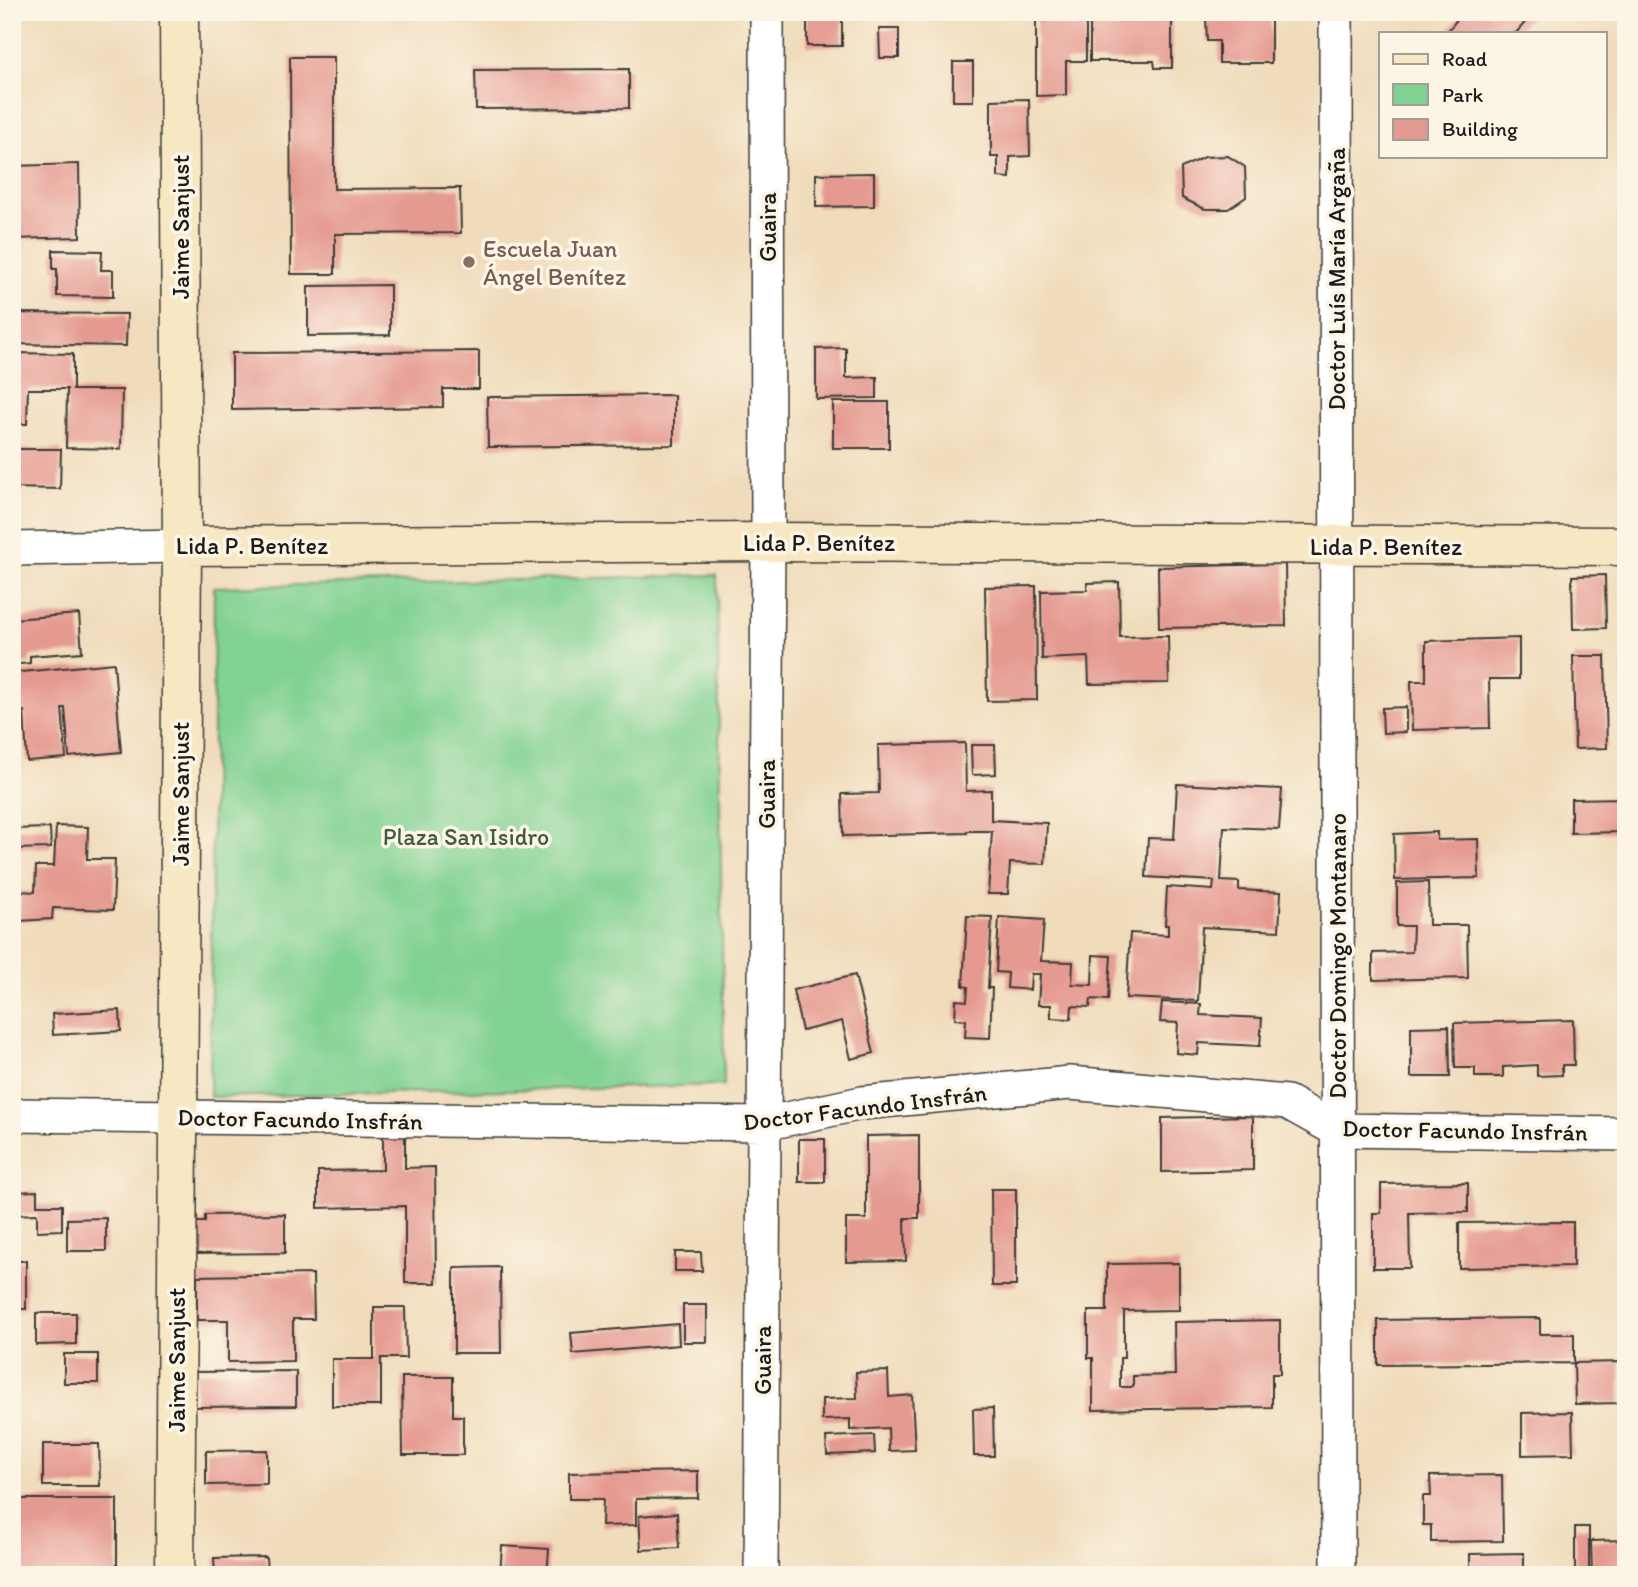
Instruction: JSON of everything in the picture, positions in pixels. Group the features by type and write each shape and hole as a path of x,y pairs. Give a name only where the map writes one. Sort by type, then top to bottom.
{"main road":[{"name":"Jaime Sanjust","path":"175,1575 182,546 179,12"},
{"name":"Lida P. Benítez","path":"182,546 768,542 1626,546"}],"street":[{"name":"Guaira","path":"761,1575 768,542 767,12"},
{"name":"Doctor Luís María Argaña","path":"1336,12 1336,546"},
{"name":"Lida P. Benítez","path":"12,548 182,546"},
{"name":"Doctor Domingo Montanaro","path":"1336,546 1338,1575"},
{"name":"Doctor Facundo Insfrán","path":"12,1115 764,1124 862,1103 1070,1083 1287,1102 1337,1130 1626,1134"}],"green space":[{"name":"Plaza San Isidro","path":"717,575 724,1085 210,1097 214,587"}],"building":[{"path":"807,12 842,12 842,46 807,46"},
{"path":"1463,12 1534,12 1517,32 1447,32"},
{"path":"1036,15 1086,15 1086,61 1066,61 1066,95 1036,96"},
{"path":"1271,16 1271,63 1219,63 1219,41 1207,41 1206,17"},
{"path":"1090,18 1172,18 1172,68 1155,68 1154,61 1090,61"},
{"path":"879,29 899,29 899,58 880,58"},
{"path":"290,57 334,57 334,189 460,188 461,233 335,234 335,274 291,274"},
{"path":"953,62 973,62 973,101 953,101"},
{"path":"629,69 629,108 476,109 475,70"},
{"path":"1029,99 1030,156 1010,157 1010,178 998,177 998,157 991,157 991,100"},
{"path":"1228,156 1245,167 1246,197 1228,209 1205,209 1182,198 1181,168 1204,157"},
{"path":"79,164 80,237 12,239 12,166"},
{"path":"874,173 874,206 816,207 816,174"},
{"path":"53,250 102,251 101,270 113,270 113,297 57,296 57,269 53,269"},
{"path":"390,285 390,335 308,336 308,286"},
{"path":"12,313 127,314 126,346 12,344"},
{"path":"846,348 846,378 877,377 877,398 816,399 816,349"},
{"path":"479,351 479,389 443,389 443,407 232,410 232,353"},
{"path":"14,353 73,354 73,390 122,390 121,449 66,448 67,389 28,389 27,424 12,424"},
{"path":"674,395 674,445 488,447 487,397"},
{"path":"833,402 889,402 889,448 833,448"},
{"path":"12,449 61,449 60,489 12,488"},
{"path":"1285,564 1286,626 1159,628 1158,567"},
{"path":"1605,575 1606,628 1573,629 1572,576"},
{"path":"1119,582 1120,637 1168,636 1169,683 1089,684 1088,657 1042,659 1041,591 1087,590 1087,583"},
{"path":"1036,586 1037,700 987,701 985,587"},
{"path":"79,614 82,652 30,656 30,663 12,665 12,619"},
{"path":"1519,638 1519,679 1489,679 1490,728 1412,730 1411,681 1426,681 1426,641"},
{"path":"1573,656 1605,656 1607,748 1575,749"},
{"path":"114,663 121,752 69,757 65,708 62,708 66,758 27,761 24,711 12,712 12,673"},
{"path":"1622,664 1626,664 1626,732 1623,732"},
{"path":"1406,707 1406,732 1383,733 1382,708"},
{"path":"965,743 966,791 991,790 991,820 1047,823 1045,864 1010,863 1008,894 988,894 992,831 843,836 842,794 879,793 878,745"},
{"path":"971,745 995,745 996,774 972,775"},
{"path":"1177,784 1282,789 1279,829 1224,827 1221,881 1239,882 1239,890 1281,892 1279,931 1202,927 1198,1001 1126,998 1130,933 1168,935 1168,925 1165,925 1167,887 1213,890 1214,881 1146,877 1148,838 1174,839"},
{"path":"1626,798 1626,832 1571,833 1571,799"},
{"path":"56,826 88,827 87,859 115,859 113,910 53,908 52,919 19,921 21,891 35,892 36,866 54,866"},
{"path":"50,828 51,848 12,849 12,829"},
{"path":"1437,832 1437,840 1478,839 1479,878 1395,880 1394,834"},
{"path":"1428,882 1429,925 1467,925 1468,978 1373,980 1373,953 1412,952 1413,926 1397,926 1397,883"},
{"path":"967,916 992,917 988,988 992,988 990,1038 965,1037 966,1020 955,1019 956,1000 967,1001 968,987 963,986"},
{"path":"999,917 1044,920 1041,961 1073,962 1072,984 1092,985 1093,955 1111,956 1108,1000 1091,999 1090,1007 1072,1006 1071,1019 1051,1018 1051,1005 1038,1005 1040,974 1031,974 1030,990 1007,988 1008,973 996,972"},
{"path":"855,975 874,1053 851,1059 842,1021 802,1031 793,990"},
{"path":"1162,1002 1201,1004 1200,1015 1262,1018 1260,1046 1199,1043 1198,1055 1176,1053 1178,1023 1160,1022"},
{"path":"120,1010 121,1031 53,1035 52,1014"},
{"path":"1573,1020 1574,1065 1562,1065 1562,1075 1537,1076 1537,1065 1503,1067 1503,1077 1475,1077 1475,1068 1455,1068 1454,1023"},
{"path":"1449,1026 1450,1077 1411,1077 1411,1027"},
{"path":"1253,1116 1253,1170 1162,1172 1162,1118"},
{"path":"405,1134 405,1168 435,1167 436,1283 405,1283 405,1206 318,1208 318,1171 383,1170 383,1135"},
{"path":"919,1135 919,1218 905,1218 906,1261 846,1262 846,1219 866,1219 866,1136"},
{"path":"799,1139 825,1139 825,1182 799,1182"},
{"path":"1468,1183 1468,1212 1409,1213 1410,1268 1373,1268 1373,1213 1381,1213 1381,1184"},
{"path":"991,1189 1016,1189 1016,1286 992,1286"},
{"path":"37,1191 37,1205 62,1205 62,1230 37,1231 37,1214 13,1215 14,1192"},
{"path":"285,1214 285,1253 187,1254 187,1222 205,1222 205,1215"},
{"path":"106,1218 106,1251 67,1251 67,1219"},
{"path":"1573,1222 1573,1266 1459,1268 1459,1223"},
{"path":"675,1252 701,1252 702,1271 675,1271"},
{"path":"12,1261 26,1261 26,1309 12,1309"},
{"path":"1179,1263 1179,1310 1124,1311 1124,1358 1120,1358 1120,1387 1133,1387 1133,1376 1175,1375 1174,1322 1280,1320 1280,1374 1272,1374 1272,1407 1093,1410 1093,1358 1088,1358 1088,1311 1107,1311 1107,1264"},
{"path":"500,1267 501,1353 454,1353 454,1268"},
{"path":"313,1274 314,1319 293,1319 293,1361 228,1362 228,1320 197,1320 197,1276"},
{"path":"683,1305 707,1305 707,1342 683,1342"},
{"path":"374,1307 405,1307 406,1358 381,1358 381,1406 332,1406 332,1359 374,1359"},
{"path":"36,1313 76,1313 76,1344 36,1345"},
{"path":"1540,1318 1540,1334 1574,1334 1574,1363 1378,1365 1378,1320"},
{"path":"678,1324 679,1345 573,1354 571,1333"},
{"path":"64,1354 98,1354 98,1383 64,1383"},
{"path":"1620,1362 1620,1403 1575,1404 1574,1363"},
{"path":"296,1371 296,1406 195,1407 195,1372"},
{"path":"888,1371 889,1397 912,1395 915,1450 889,1451 888,1428 850,1430 850,1419 822,1420 822,1399 857,1398 856,1372"},
{"path":"402,1377 453,1377 453,1416 463,1416 463,1455 403,1455"},
{"path":"993,1408 994,1456 974,1456 973,1409"},
{"path":"1572,1412 1573,1454 1522,1455 1522,1413"},
{"path":"874,1435 875,1453 827,1455 826,1437"},
{"path":"43,1444 99,1444 100,1486 43,1486"},
{"path":"267,1450 267,1484 206,1485 206,1451"},
{"path":"698,1471 698,1498 636,1499 636,1525 602,1526 603,1499 569,1499 569,1473"},
{"path":"1502,1475 1503,1541 1431,1542 1431,1525 1423,1525 1423,1496 1431,1496 1430,1476"},
{"path":"14,1499 117,1499 117,1575 14,1575"},
{"path":"677,1513 679,1548 641,1550 639,1516"},
{"path":"1575,1527 1589,1527 1589,1575 1575,1575"},
{"path":"1625,1540 1626,1575 1592,1575 1591,1541"},
{"path":"502,1546 549,1549 547,1575 500,1575"},
{"path":"1524,1553 1524,1575 1470,1575 1470,1554"},
{"path":"266,1557 267,1575 215,1575 214,1558"}],"place":[{"name":"Escuela Juan Ángel Benítez","path":"469,262"}]}
